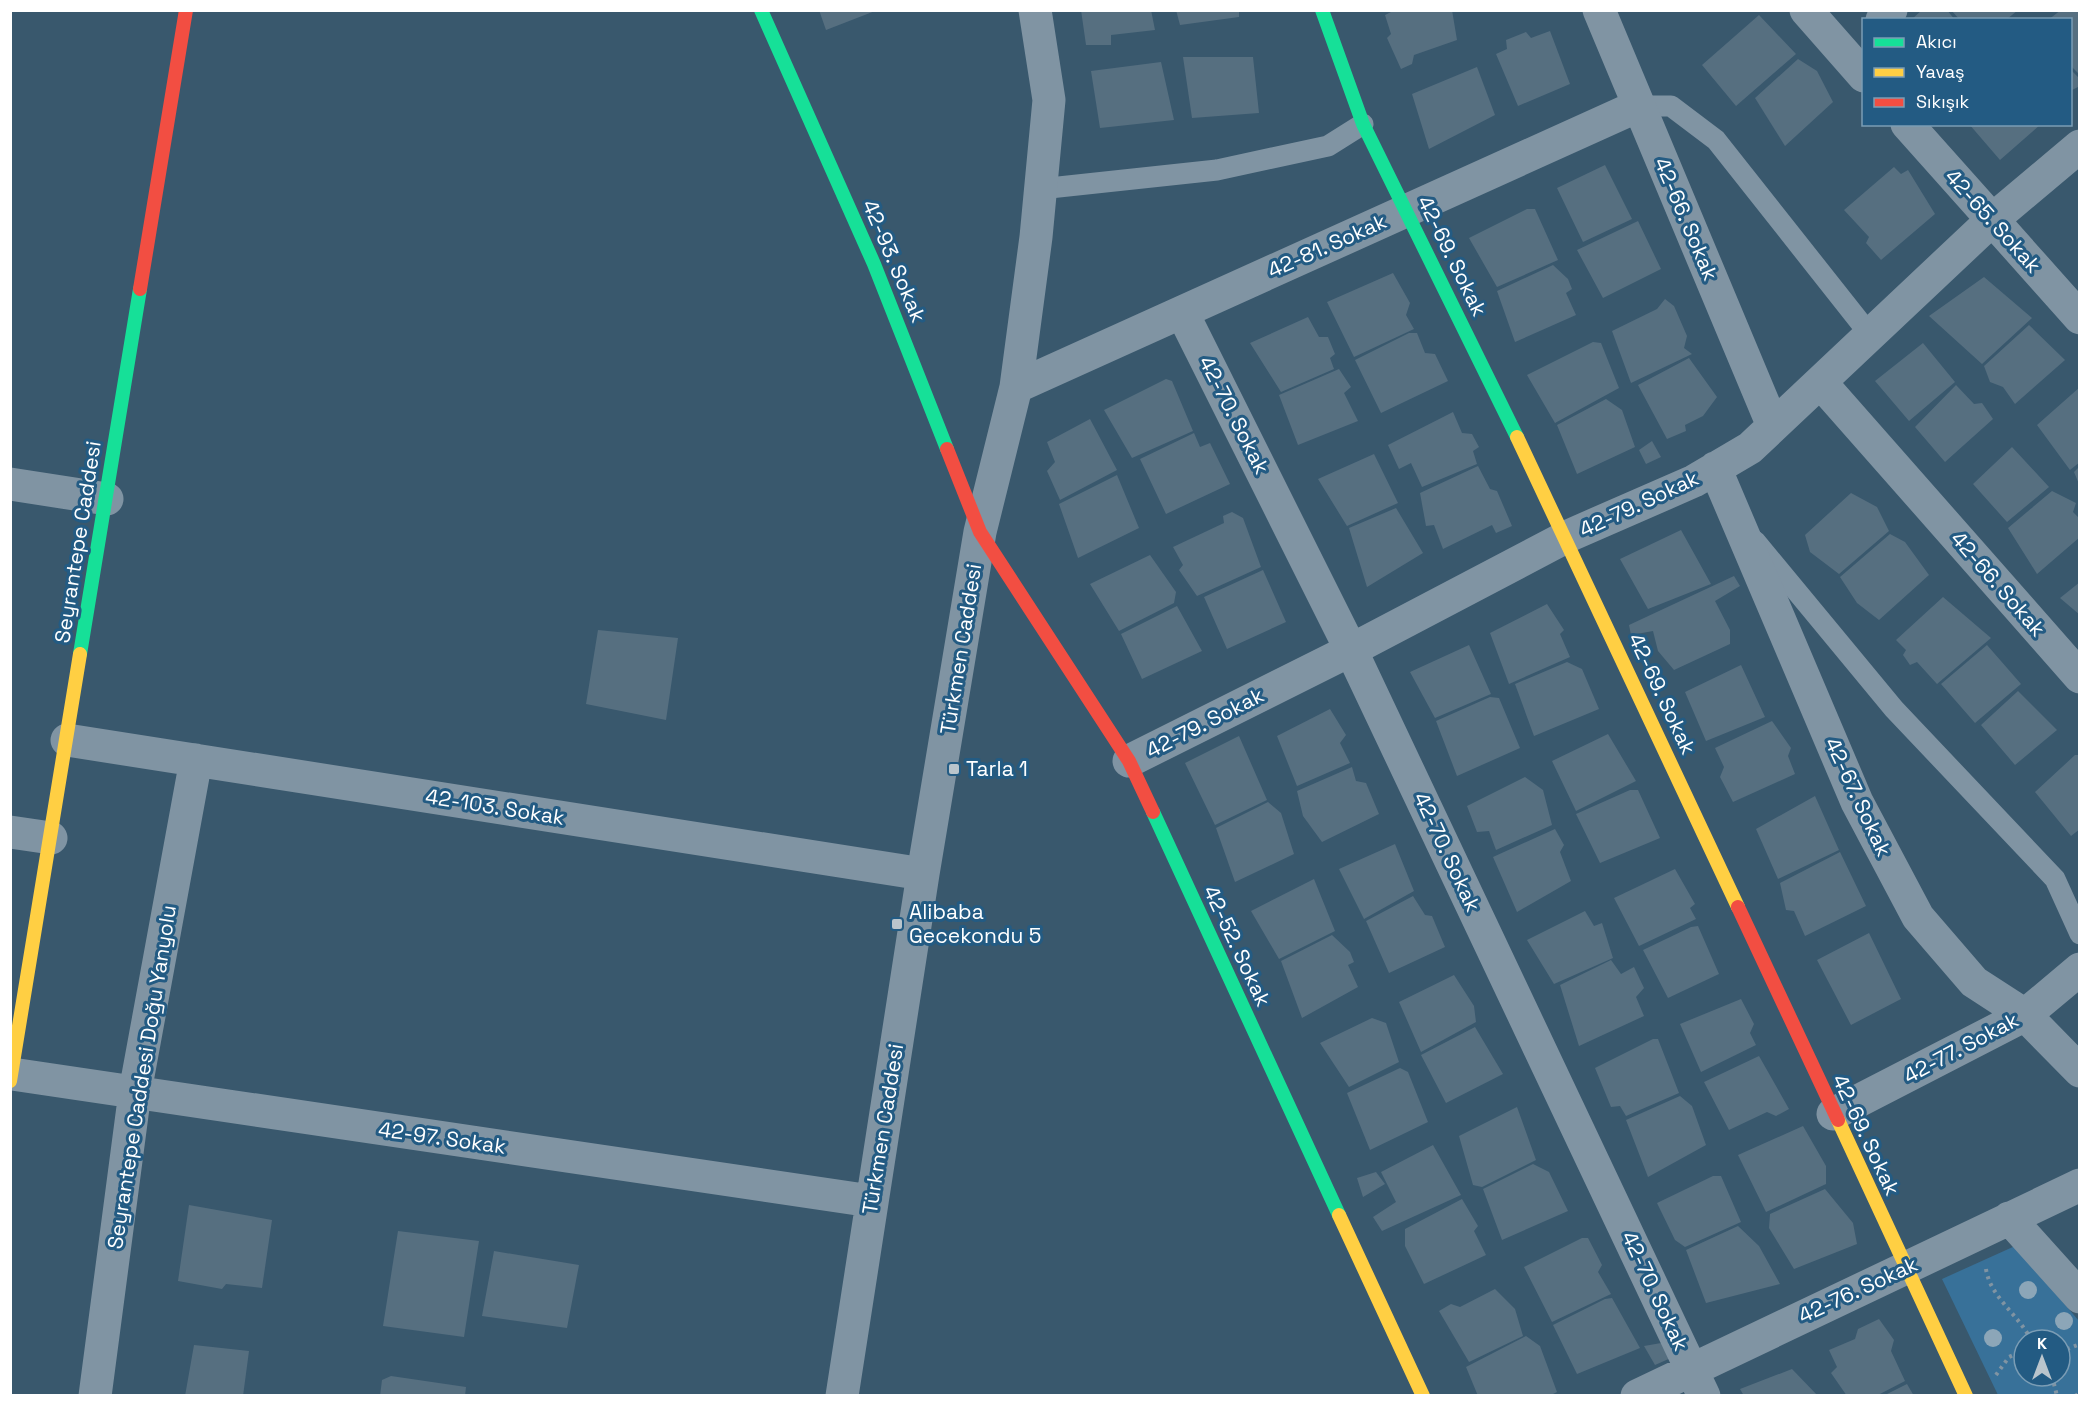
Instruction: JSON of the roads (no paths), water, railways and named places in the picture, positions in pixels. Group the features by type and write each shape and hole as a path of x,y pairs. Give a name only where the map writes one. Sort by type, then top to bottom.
{"street":[{"name":"Seyrantepe Caddesi","path":"11,1078 186,10"},
{"name":"42-93. Sokak","path":"761,10 874,264 980,532"},
{"name":"Türkmen Caddesi","path":"842,1395 923,874 980,532 1016,387 1040,189 1048,100 1035,10"},
{"name":"42-69. Sokak","path":"1322,10 1363,124 1566,537 1833,1114 1966,1395"},
{"name":"42-66. Sokak","path":"1599,10 1773,426"},
{"path":"1806,10 1857,55"},
{"name":"42-81. Sokak","path":"1016,387 1638,106"},
{"name":"42-65. Sokak","path":"1909,126 2079,318"},
{"name":"42-79. Sokak","path":"1129,761 1351,650 1566,537 1694,481 1750,448 1992,220 2079,146"},
{"name":"42-70. Sokak","path":"1182,312 1351,650 1698,1382"},
{"name":"42-66. Sokak","path":"1821,383 2079,677"},
{"name":"42-67. Sokak","path":"1715,468 1857,802 1918,917 1974,982 2025,1015 2079,1071"},
{"path":"10,484 107,499"},
{"name":"42-52. Sokak","path":"980,532 1129,761 1423,1395"},
{"name":"42-103. Sokak","path":"67,740 923,874"},
{"name":"Seyrantepe Caddesi Doğu Yanyolu","path":"95,1395 135,1092 196,760"},
{"path":"10,832 51,838"},
{"name":"42-77. Sokak","path":"1833,1114 2025,1015 2079,969"},
{"name":"42-97. Sokak","path":"11,1078 135,1092 872,1201"},
{"name":"42-76. Sokak","path":"1637,1395 1698,1382 1905,1268 2079,1185"},
{"path":"1995,1225 2079,1297"}],"lane":[{"path":"1638,106 1671,106 1716,140 1871,336"},
{"path":"1040,189 1217,170 1328,146 1363,124"},
{"path":"1736,518 1894,710 2055,879 2079,934"}],"place":[{"name":"Tarla 1","path":"954,769"},
{"name":"Alibaba Gecekondu 5","path":"897,924"}]}
